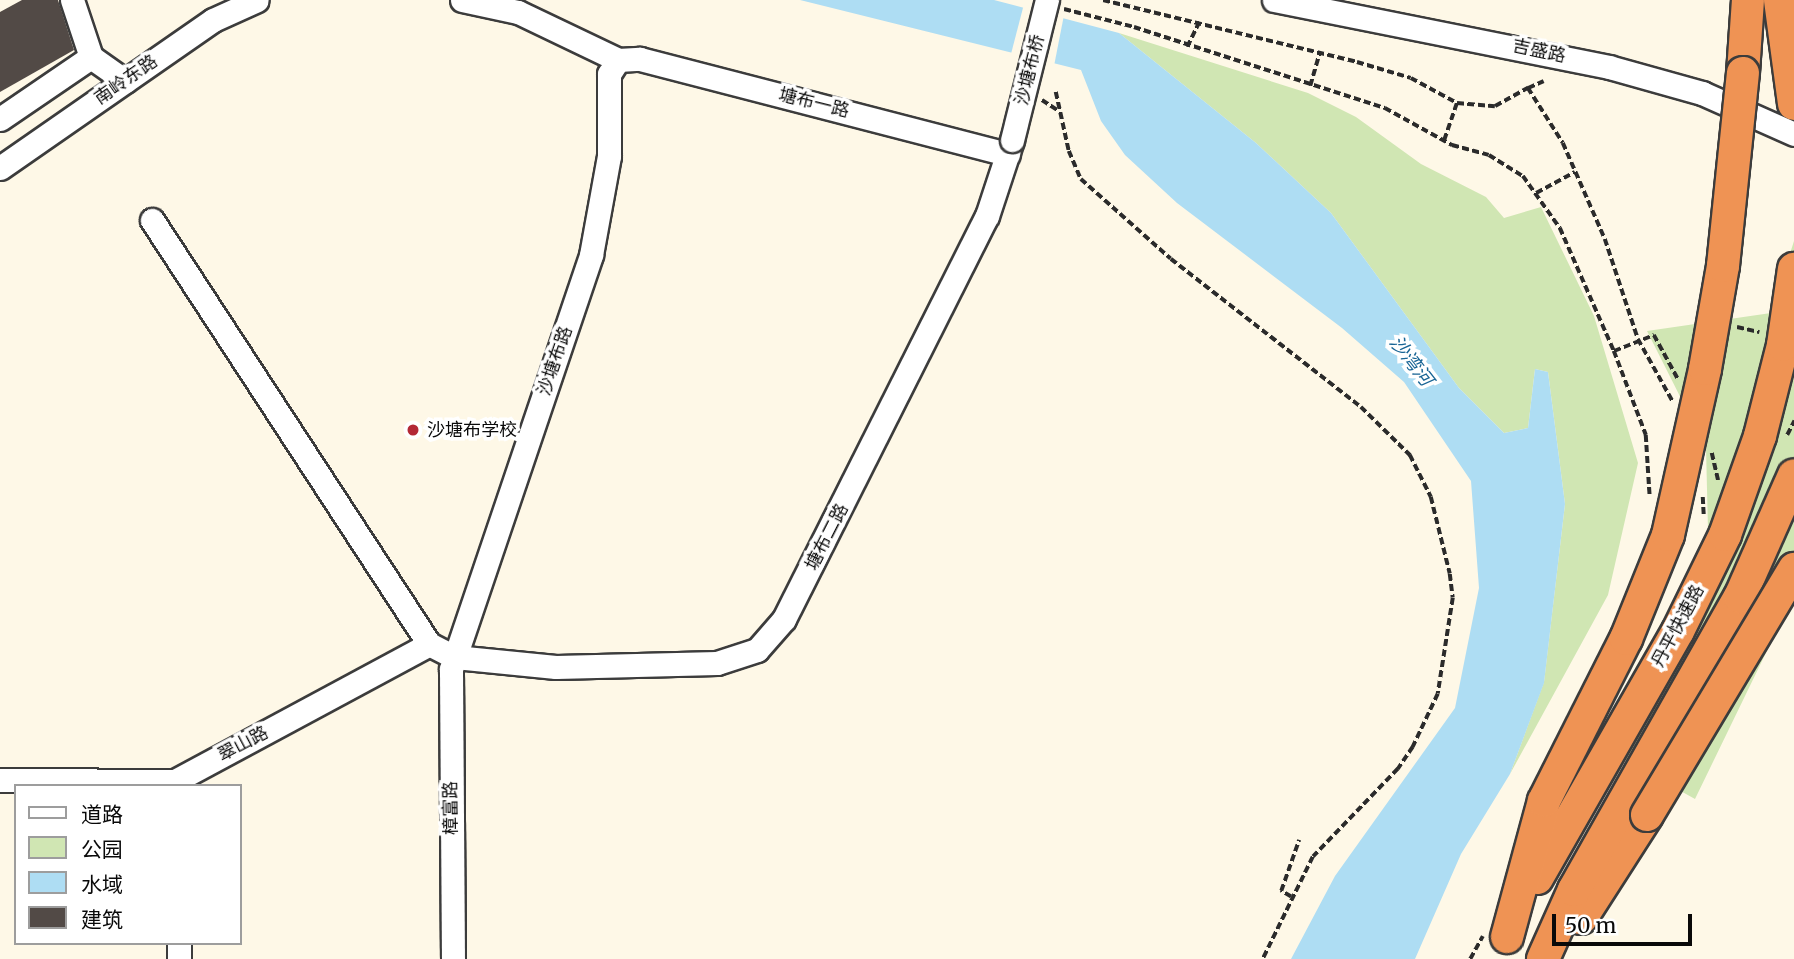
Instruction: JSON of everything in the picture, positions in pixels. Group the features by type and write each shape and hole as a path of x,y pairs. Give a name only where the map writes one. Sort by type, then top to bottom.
{"highway":[{"path":"1498,940 1544,802 1631,629 1668,535 1703,382 1723,266 1748,0"},
{"path":"1780,0 1794,104"},
{"name":"丹平快速路","path":"1498,940 1678,631 1725,535 1760,436 1783,345 1794,269"},
{"path":"1543,959 1574,890 1740,597 1794,475"},
{"path":"1559,959 1752,645 1794,569"}],"street":[{"path":"72,0 90,57 125,81"},
{"name":"南岭东路","path":"0,168 212,20 257,0"},
{"path":"462,0 518,12 618,60"},
{"name":"吉盛路","path":"1274,0 1609,67 1702,93 1794,134"},
{"name":"沙塘布桥","path":"1010,147 1051,3"},
{"path":"0,119 90,57"},
{"name":"塘布一路","path":"618,60 640,59 1010,147"},
{"name":"沙塘布路","path":"455,657 591,255 609,156 609,74 618,60"},
{"name":"塘布二路","path":"455,657 556,667 659,666 717,663 758,650 784,619 818,555 987,216 1010,147"},
{"path":"152,220 429,644 455,657"},
{"name":"翠山路","path":"0,780 175,783 429,644"},
{"name":"樟富路","path":"453,959 450,694 455,657"}],"path":[{"path":"1103,0 1199,22 1411,78 1457,103 1495,106 1544,81"},
{"path":"1051,3 1385,108 1444,140 1489,155 1523,176 1560,228 1614,351 1646,435 1650,504"},
{"path":"1187,47 1199,22"},
{"path":"1310,86 1320,54"},
{"path":"1528,88 1575,172 1605,239 1638,339 1675,407"},
{"path":"1056,92 1058,110 1081,179 1171,259 1397,439 1431,497 1453,598 1438,694 1398,769 1313,857 1291,897 1263,959"},
{"path":"1444,140 1457,103"},
{"path":"1536,193 1575,172"},
{"path":"1614,351 1638,339"},
{"path":"1786,438 1794,421"},
{"path":"1710,444 1718,489"},
{"path":"1703,490 1705,528"},
{"path":"1291,897 1281,891 1299,840"},
{"path":"1470,959 1498,940"}],"green space":[{"path":"1119,33 1308,93 1356,117 1421,164 1486,197 1504,218 1541,207 1594,316 1638,463 1608,595 1510,774 1544,682 1565,504 1548,372 1535,369 1528,428 1504,433 1459,388 1331,213 1256,143"},
{"path":"1794,241 1794,582 1779,626 1695,799 1616,755 1699,610 1708,530 1706,448 1647,331 1771,313"}],"water":[{"name":"沙湾河","path":"800,0 994,0 1119,33 1256,143 1331,213 1459,388 1504,433 1528,428 1535,369 1548,372 1565,504 1544,683 1510,774 1461,854 1415,959 1291,959 1335,876 1455,708 1479,588 1471,481 1404,382 1342,328 1177,203 1125,155 1101,121 1081,70"}],"pier":[{"path":"1024,4 1064,15 1054,66 1011,54"}],"building":[{"path":"22,0 58,0 74,50 0,92 0,12"}],"place":[{"name":"沙塘布学校","path":"413,430"}]}
